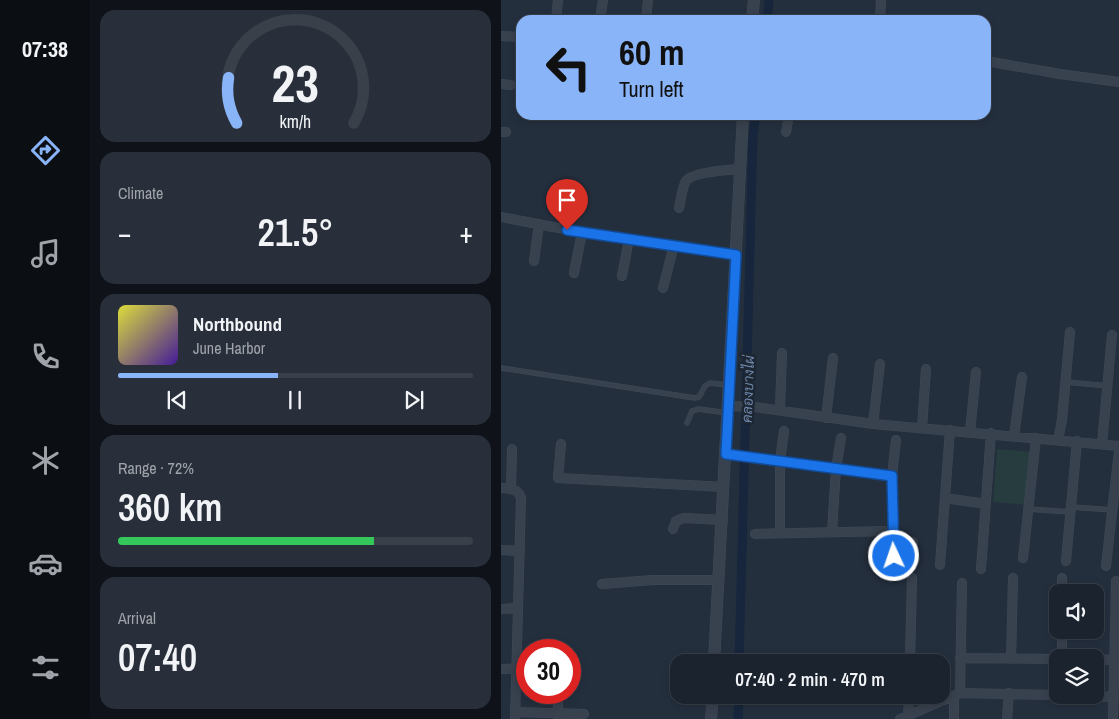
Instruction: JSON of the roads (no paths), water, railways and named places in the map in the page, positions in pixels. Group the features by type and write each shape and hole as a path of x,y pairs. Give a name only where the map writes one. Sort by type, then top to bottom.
{"street":[{"path":"556,15 558,0"},
{"path":"601,15 603,0"},
{"path":"646,15 648,0"},
{"path":"752,15 754,0"},
{"path":"880,15 881,0"},
{"path":"501,36 516,38"},
{"path":"991,62 1119,82"},
{"path":"501,84 511,85"},
{"path":"714,654 725,487 731,455 730,385 743,120"},
{"path":"786,132 788,120"},
{"path":"679,208 686,181 692,176 719,170 740,169"},
{"path":"501,217 582,232 736,255"},
{"path":"534,261 539,224"},
{"path":"575,272 582,232"},
{"path":"622,276 629,239"},
{"path":"663,288 674,245"},
{"path":"1058,440 1066,382 1070,332"},
{"path":"1102,444 1112,335"},
{"path":"779,410 782,354"},
{"path":"826,418 833,358"},
{"path":"873,424 880,364"},
{"path":"922,428 926,369"},
{"path":"970,432 976,372"},
{"path":"1014,436 1022,377"},
{"path":"731,408 751,406 873,424 991,433 1119,446"},
{"path":"940,565 950,430"},
{"path":"779,533 780,461 784,431"},
{"path":"981,570 991,433"},
{"path":"832,532 836,468 841,438"},
{"path":"1023,558 1037,438"},
{"path":"894,556 892,476 896,440"},
{"path":"1066,561 1077,442"},
{"path":"561,444 558,478 725,487"},
{"path":"511,489 512,449"},
{"path":"1106,566 1114,515 1119,451"},
{"path":"731,455 892,476"},
{"path":"501,488 511,489 520,493 521,498 517,639"},
{"path":"945,498 986,504"},
{"path":"673,528 676,521 684,518 723,520"},
{"path":"755,534 893,531"},
{"path":"893,541 913,542"},
{"path":"501,550 520,551"},
{"path":"910,654 912,578"},
{"path":"1011,659 1013,578"},
{"path":"1062,578 1062,584"},
{"path":"602,584 653,580 719,580"},
{"path":"1113,719 1116,697 1114,660 1116,580"},
{"path":"954,719 961,658 962,583"},
{"path":"501,608 518,608"},
{"path":"961,658 1049,659"},
{"path":"1104,659 1114,660"},
{"path":"501,669 516,668"},
{"path":"516,692 515,715 558,716 584,714"},
{"path":"1007,719 1009,693"},
{"path":"903,718 957,695 1009,693 1049,695"},
{"path":"711,719 712,704"},
{"path":"903,718 907,704"}],"lane":[{"path":"501,368 695,398 699,397 705,386 710,383 730,385"},
{"path":"1066,382 1107,386"},
{"path":"687,423 692,411 731,408"},
{"path":"1028,509 1071,509 1114,515"}],"waterway":[{"name":"คลองบางไผ่","path":"768,15 769,0"},
{"name":"คลองบางไผ่","path":"739,654 753,135 755,120"},
{"name":"คลองบางไผ่","path":"738,719 739,704"}]}
